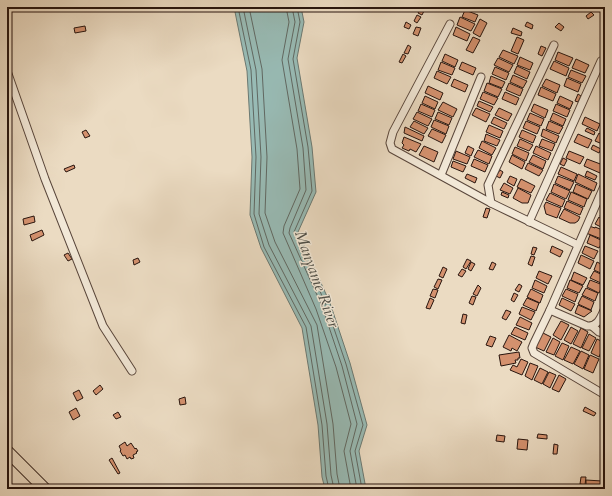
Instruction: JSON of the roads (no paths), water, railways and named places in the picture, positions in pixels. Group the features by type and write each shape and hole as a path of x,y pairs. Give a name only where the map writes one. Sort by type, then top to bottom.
{"main road":[{"path":"7,451 45,489"}],"street":[{"path":"450,24 393,132 390,143 392,149 491,203 578,245"},
{"path":"491,203 488,185 554,45"},
{"path":"529,222 601,61"},
{"path":"7,71 45,179 103,326 132,371"},
{"path":"440,175 481,77"},
{"path":"605,184 532,348 534,353 605,395"},
{"path":"592,326 596,324 605,308"},
{"path":"550,310 587,326 592,326 599,332 605,334"}],"water":[{"name":"Manyame River","path":"234,7 301,7 304,22 297,58 312,147 316,192 298,232 330,303 350,363 367,425 359,451 366,489 325,489 322,477 318,425 302,328 261,248 250,215 252,157 247,71"}]}
